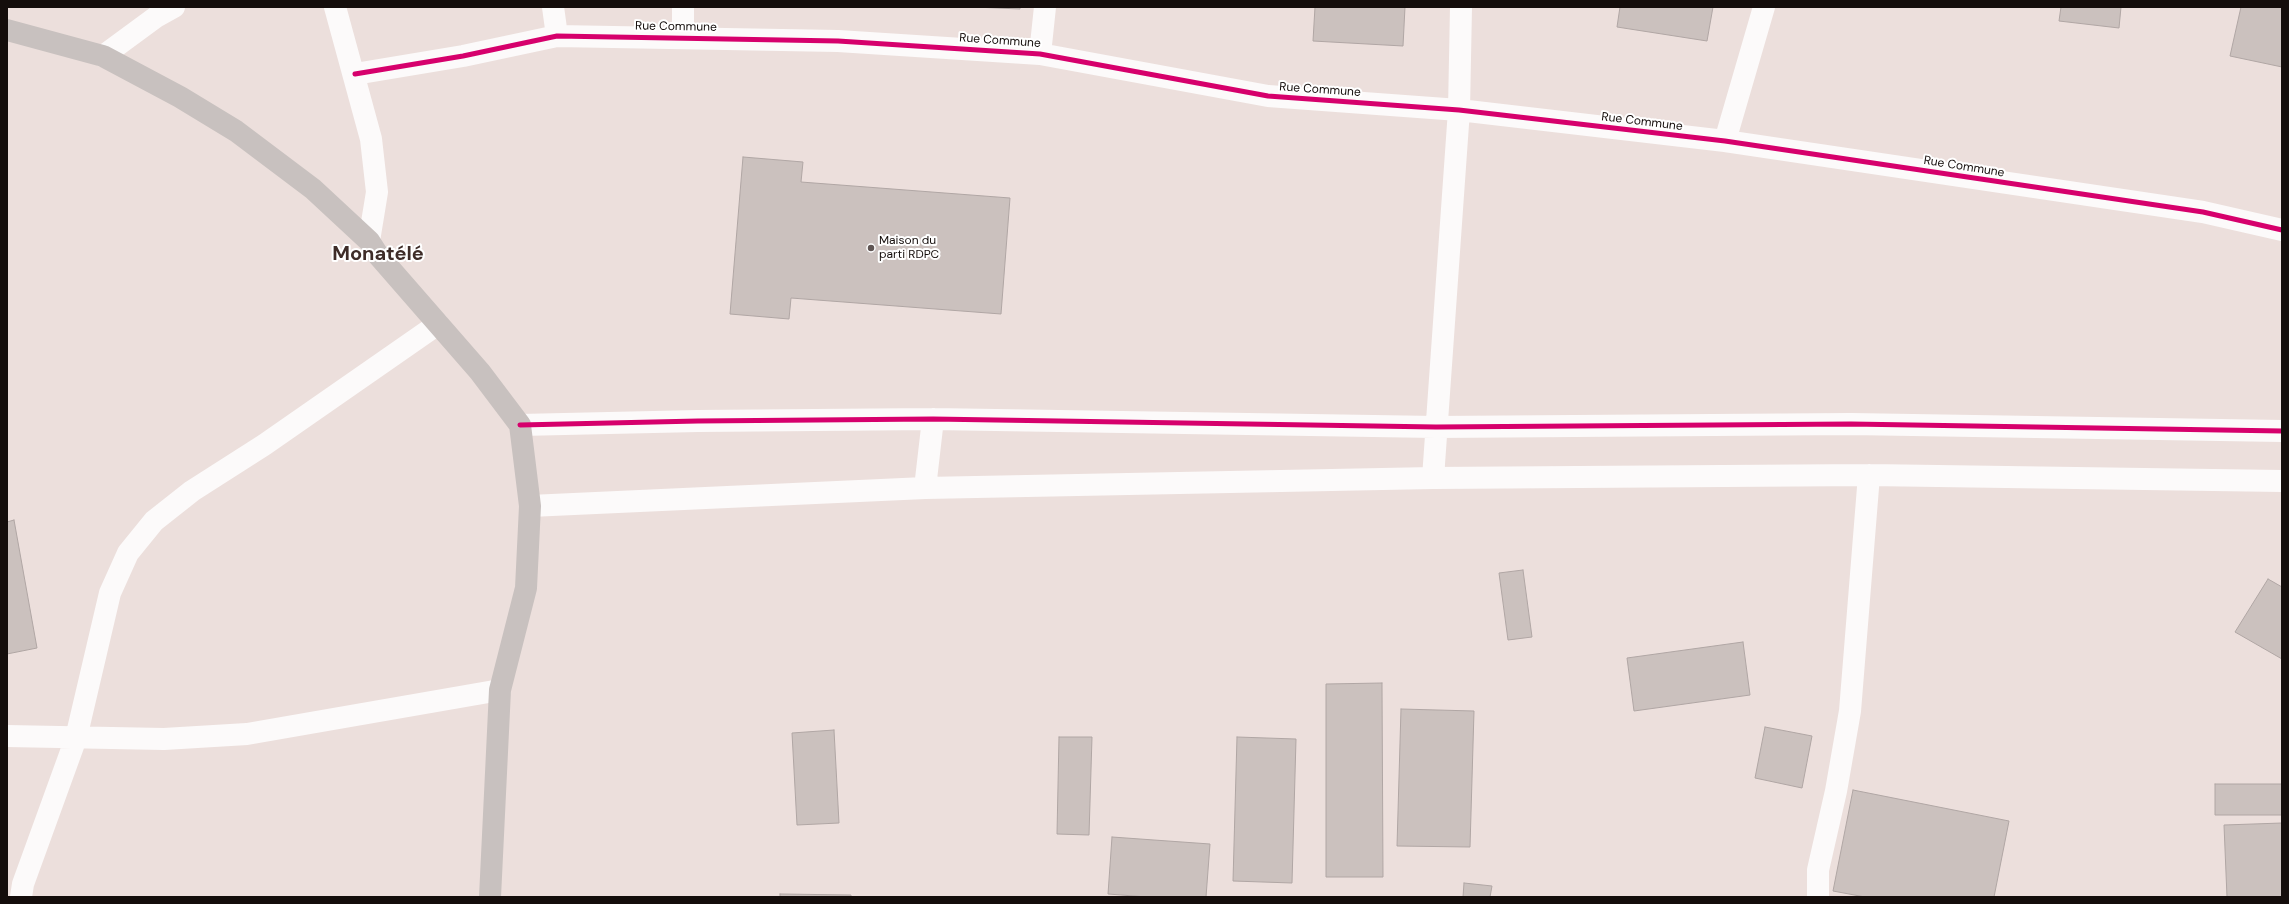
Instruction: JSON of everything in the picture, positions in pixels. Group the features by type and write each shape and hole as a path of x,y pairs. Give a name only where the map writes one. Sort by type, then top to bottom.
{"main road":[{"path":"7,30 103,56 180,97 236,131 313,189 374,248 480,372 520,425 530,506 526,588 500,690 490,897"}],"street":[{"path":"335,7 371,139 378,192 374,248"},
{"path":"553,7 557,36"},
{"path":"683,7 683,37"},
{"path":"1040,54 1045,7"},
{"path":"1434,478 1436,427 1459,110 1461,7"},
{"path":"1725,141 1764,7"},
{"path":"103,56 160,10"},
{"name":"Rue Commune","path":"354,74 463,56 557,36 683,37 838,41 1040,54 1268,96 1459,110 1725,141 2202,212 2282,230"},
{"path":"20,897 23,884 76,738 110,593 128,553 154,521 192,491 264,445 438,324"},
{"path":"925,488 933,419"},
{"path":"520,425 698,421 933,419 1436,427 1850,424 2282,431"},
{"path":"530,506 925,488 1434,478 1869,475 2282,482"},
{"path":"1818,897 1818,870 1836,791 1850,711 1869,475"},
{"path":"7,736 164,739 247,734 500,690"}],"building":[{"path":"974,7 1020,7 1020,9"},
{"path":"1315,7 1405,7 1403,46 1313,41"},
{"path":"1620,7 1713,7 1707,41 1617,27"},
{"path":"2061,7 2121,7 2119,28 2059,21"},
{"path":"2241,7 2282,7 2282,67 2230,56"},
{"name":"Maison du parti RDPC","path":"743,157 803,162 801,182 1010,198 1001,314 791,298 789,319 730,314"},
{"path":"14,520 37,648 7,654 7,522"},
{"path":"1523,570 1532,637 1508,640 1499,573"},
{"path":"2268,579 2282,587 2282,659 2235,632"},
{"path":"1743,642 1750,695 1634,711 1627,658"},
{"path":"1382,683 1383,877 1326,877 1326,684"},
{"path":"1401,709 1474,711 1470,847 1397,846"},
{"path":"1765,727 1812,736 1802,788 1755,778"},
{"path":"834,730 839,823 797,825 792,733"},
{"path":"1059,737 1092,737 1089,835 1057,834"},
{"path":"1237,737 1296,739 1292,883 1233,881"},
{"path":"2215,784 2282,784 2282,815 2215,815"},
{"path":"1853,790 2009,821 1994,897 1865,897 1833,891"},
{"path":"2282,823 2282,897 2227,897 2224,825"},
{"path":"1112,837 1210,844 1206,897 1147,897 1108,894"},
{"path":"1464,883 1492,886 1490,897 1463,897"},
{"path":"780,894 851,895 851,897 780,897"}],"cycle path":[{"path":"355,74 463,56 557,36 838,41 1040,54 1268,96 1459,110 1725,141 2203,212 2282,230"},
{"path":"520,425 698,421 933,419 1436,427 1851,424 2282,431"}],"place":[{"name":"Maison du parti RDPC","path":"871,248"}],"district":[{"name":"Monatélé","path":"378,255"}]}
